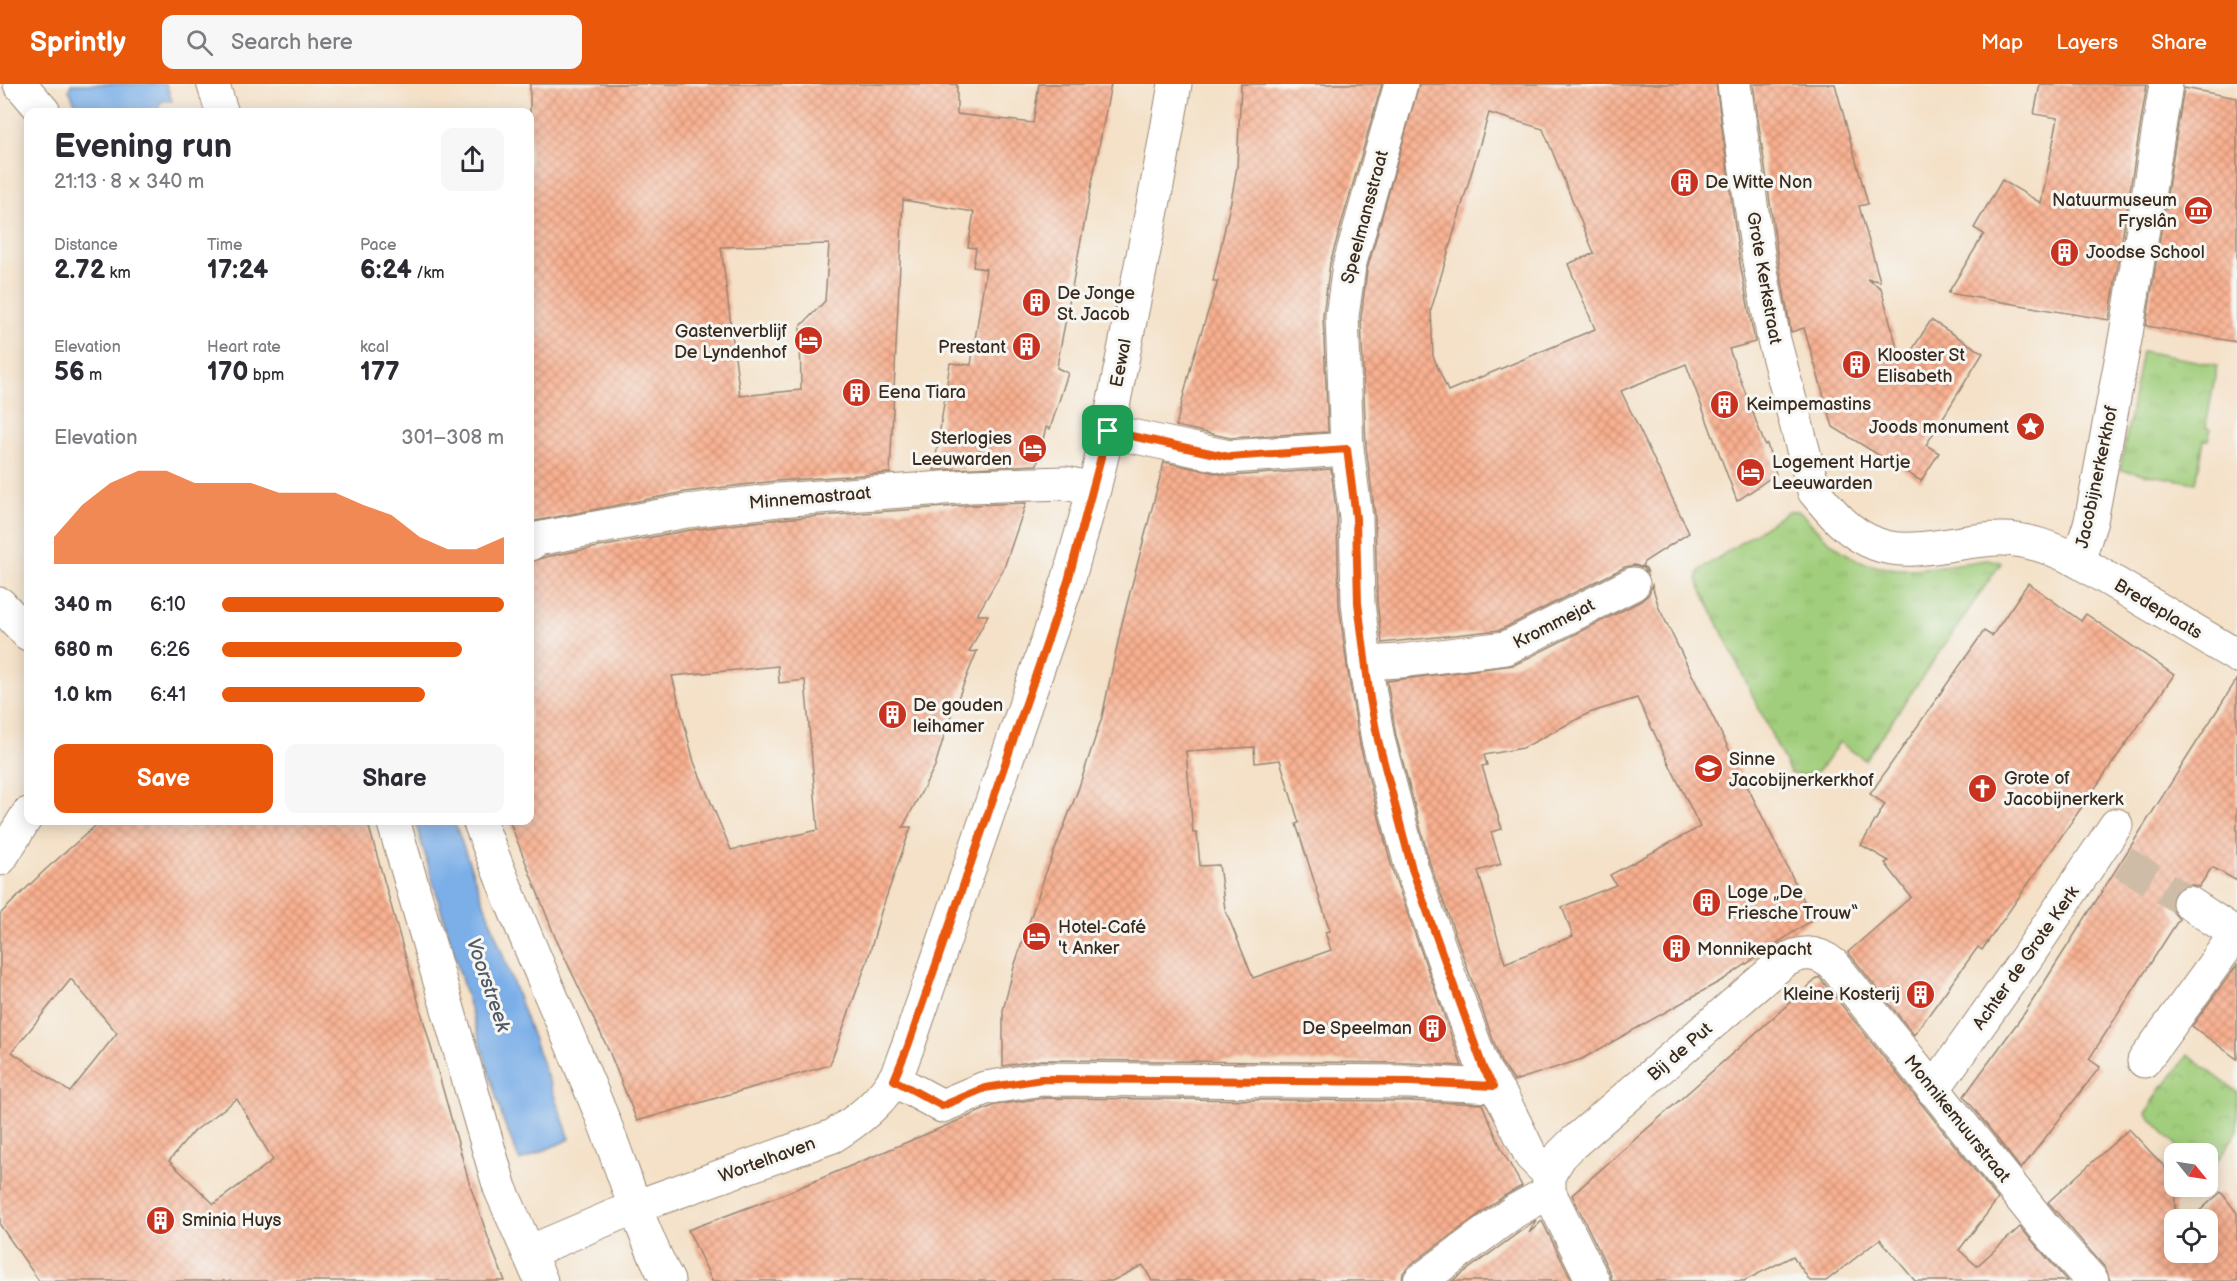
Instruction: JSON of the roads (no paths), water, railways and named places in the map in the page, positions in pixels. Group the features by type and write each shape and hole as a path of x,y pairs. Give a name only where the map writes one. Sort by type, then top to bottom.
{"street":[{"path":"20,84 41,108"},
{"path":"213,84 221,108"},
{"name":"Eewal","path":"894,1080 908,1046 1068,581 1094,489 1108,431 1175,84"},
{"name":"Speelmansstraat","path":"1401,84 1349,266 1342,316 1347,449 1356,518 1358,603 1378,740 1412,869 1484,1070 1494,1086"},
{"name":"Grote Kerkstraat","path":"1734,84 1759,261 1774,340 1809,469"},
{"name":"Jacobijnerkerkhof","path":"1809,469 1814,491 1840,521 1855,534 1878,545 1913,548 2002,538 2030,542 2079,561 2091,521 2126,334 2166,84"},
{"path":"1108,431 1229,457 1347,449"},
{"name":"Minnemastraat","path":"534,541 687,511 778,500 971,486 1065,483 1094,489"},
{"name":"Bredeplaats","path":"2079,561 2237,656"},
{"name":"Krommejat","path":"1365,663 1506,648 1633,584"},
{"path":"0,604 24,629"},
{"path":"0,859 24,820"},
{"path":"394,825 500,1188 535,1267"},
{"path":"481,825 508,899 599,1109 635,1207 668,1281"},
{"name":"Achter de Grote Kerk","path":"1933,1090 2027,957 2114,845"},
{"path":"2144,1061 2236,934 2189,903"},
{"name":"Bij de Put","path":"1549,1183 1554,1163 1572,1144 1783,962 1795,955 1805,953 1823,956"},
{"name":"Monnikemuurstraat","path":"1823,956 1834,964 2045,1228 2092,1281"},
{"path":"894,1080 942,1106 985,1088 1042,1079 1410,1082 1494,1086 1549,1183 1593,1281"},
{"name":"Wortelhaven","path":"535,1267 635,1207 833,1136 857,1120 879,1100 894,1080"},
{"path":"1420,1281 1549,1183"}],"water":[{"path":"71,84 166,84 172,101 163,101 159,108 77,108 69,90"},
{"name":"Voorstreek","path":"416,825 455,825 570,1139 520,1161 503,1120"}],"tunnel":[{"path":"2123,862 2189,903"}],"place":[{"name":"De Witte Non","path":"1684,182"},
{"name":"Natuurmuseum Fryslân","path":"2198,210"},
{"name":"Joodse School","path":"2065,252"},
{"name":"De Jonge St. Jacob","path":"1036,303"},
{"name":"Gastenverblijf De Lyndenhof","path":"808,341"},
{"name":"Prestant","path":"1027,347"},
{"name":"Klooster St Elisabeth","path":"1856,365"},
{"name":"Eena Tiara","path":"857,392"},
{"name":"Keimpemastins","path":"1725,404"},
{"name":"Joods monument","path":"2030,427"},
{"name":"Sterlogies Leeuwarden","path":"1033,448"},
{"name":"Logement Hartje Leeuwarden","path":"1751,472"},
{"name":"De gouden leihamer","path":"892,715"},
{"name":"Sinne Jacobijnerkerkhof","path":"1708,769"},
{"name":"Grote of Jacobijnerkerk","path":"1983,788"},
{"name":"Loge „De Friesche Trouw“","path":"1706,902"},
{"name":"Hotel-Café 't Anker","path":"1037,937"},
{"name":"Monnikepacht","path":"1676,949"},
{"name":"Kleine Kosterij","path":"1921,994"},
{"name":"De Speelman","path":"1433,1028"},
{"name":"Sminia Huys","path":"161,1220"}]}
